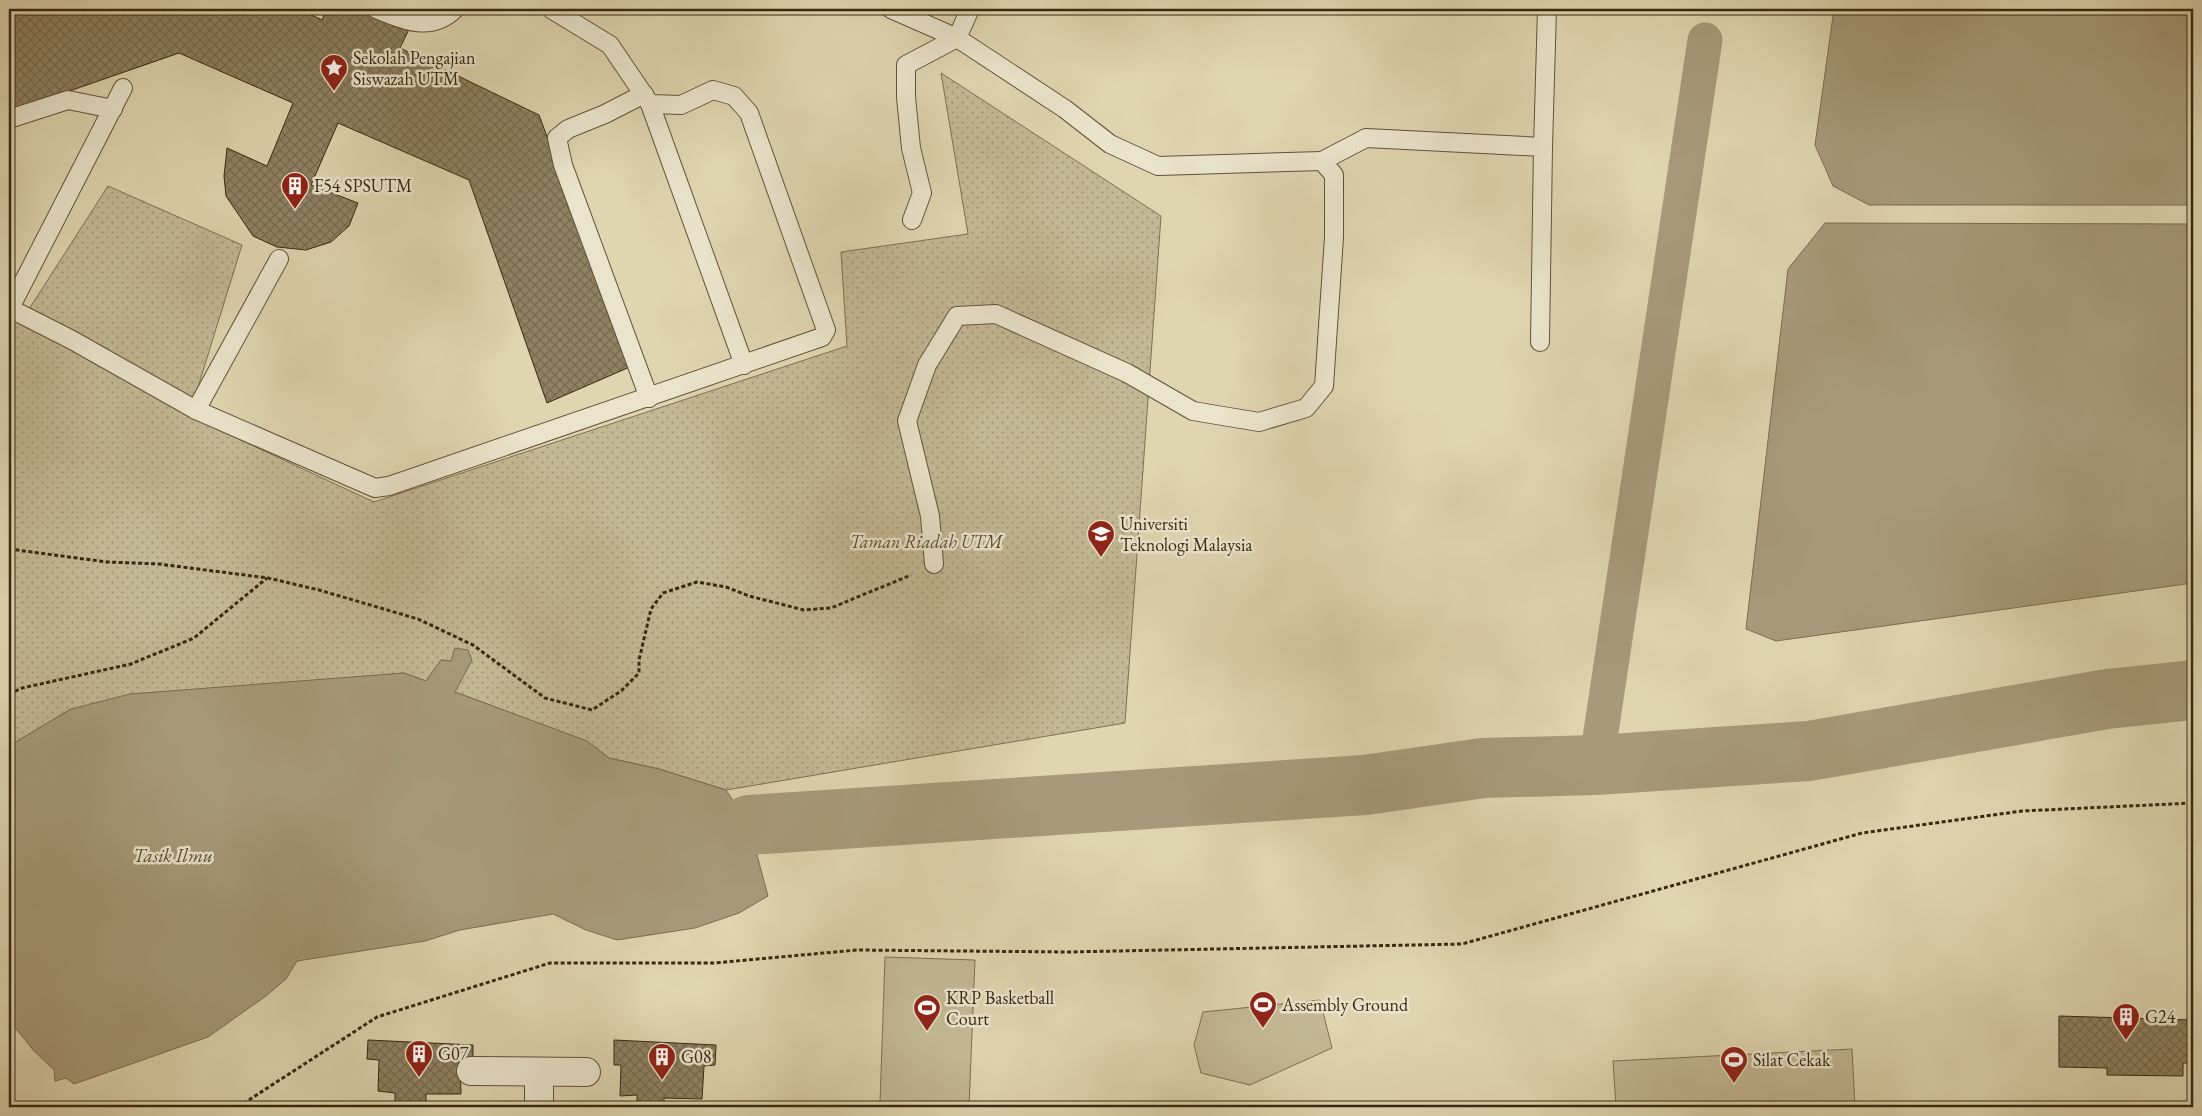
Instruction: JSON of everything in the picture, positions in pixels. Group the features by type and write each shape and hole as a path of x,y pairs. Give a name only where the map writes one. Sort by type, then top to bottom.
{"street":[{"path":"472,1071 586,1072"},
{"path":"539,1072 539,1107"}],"lane":[{"path":"376,9 407,22 438,22 455,9"},
{"path":"551,9 610,45 647,99 744,365"},
{"path":"891,9 956,38 1065,109 1110,144 1158,166 1322,161 1366,138 1543,147"},
{"path":"912,220 922,193 911,148 906,97 906,65 956,38 970,9"},
{"path":"1540,342 1547,9"},
{"path":"123,88 9,308 196,410 374,488 389,486 649,398 822,338 826,330 750,113 734,96 713,90 681,105 647,99 568,129 557,138 563,165 649,398"},
{"path":"9,120 68,100 113,110"},
{"path":"934,564 930,516 907,421 927,366 957,316 996,314 1127,373 1193,411 1259,422 1306,408 1324,386 1334,237 1334,175 1322,161"},
{"path":"196,410 279,259"}],"path":[{"path":"9,549 108,562 159,564 268,578 319,590 418,619 473,645 545,698 592,710 621,691 639,673 639,660 650,609 663,593 697,582 726,587 749,596 804,610 831,608 934,564"},
{"path":"9,694 22,688 132,664 194,638 268,578"},
{"path":"238,1107 377,1017 550,963 714,964 856,950 1068,952 1462,944 1862,833 2022,811 2193,803"}],"green space":[{"name":"Taman Riadah UTM","path":"941,73 1161,216 1125,723 726,790 659,769 609,758 586,741 455,692 456,648 451,661 441,660 426,681 404,673 71,709 9,746 9,315 24,317 108,186 242,245 189,416 374,502 847,346 841,252 968,234"},
{"name":"KRP Basketball Court","path":"885,957 975,960 969,1107 880,1103"},
{"name":"Assembly Ground","path":"1320,1000 1332,1048 1250,1085 1201,1073 1194,1045 1203,1012"},
{"name":"Silat Cekak","path":"1852,1049 1855,1107 1616,1107 1613,1061"}],"water":[{"path":"1834,9 2193,9 2193,205 1869,205 1833,186 1815,145"},
{"path":"1825,223 2193,224 2193,583 1776,641 1746,629 1788,269"},
{"name":"Tasik Ilmu","path":"455,648 468,650 472,660 455,692 587,741 609,758 659,769 726,790 749,825 768,896 739,913 695,928 617,940 586,930 553,914 460,930 425,941 297,961 286,979 266,996 208,1037 74,1084 66,1078 55,1081 54,1070 34,1051 9,1020 9,746 71,709 130,694 404,673 426,681 441,660 451,661"}],"building":[{"name":"F54 SPSUTM","path":"32,9 299,9 322,20 327,9 362,9 410,27 400,48 539,115 632,366 547,403 469,180 338,123 311,185 358,203 349,226 331,242 306,250 277,247 253,236 226,196 224,176 227,148 267,166 293,103 179,53 9,112 9,17"},
{"name":"G24","path":"2059,1016 2193,1020 2193,1063 2183,1063 2183,1076 2107,1075 2107,1068 2059,1067"},
{"name":"G07","path":"368,1040 473,1045 473,1062 460,1064 461,1094 426,1094 426,1107 395,1107 395,1093 378,1091 379,1060 367,1059"},
{"name":"G08","path":"614,1040 716,1045 715,1065 704,1066 702,1099 664,1098 664,1107 637,1107 637,1095 620,1096 621,1065 614,1065"}],"waterway":[{"path":"1596,765 1705,40"},
{"path":"749,825 1365,785 1483,768 1596,765 1809,751 2107,699 2193,690"}],"place":[{"name":"Sekolah Pengajian Siswazah UTM","path":"334,92"},
{"name":"F54 SPSUTM","path":"295,210"},
{"name":"Universiti Teknologi Malaysia","path":"1101,558"},
{"name":"Assembly Ground","path":"1263,1029"},
{"name":"KRP Basketball Court","path":"927,1032"},
{"name":"G24","path":"2126,1041"},
{"name":"G07","path":"419,1078"},
{"name":"G08","path":"662,1081"},
{"name":"Silat Cekak","path":"1734,1084"}]}
